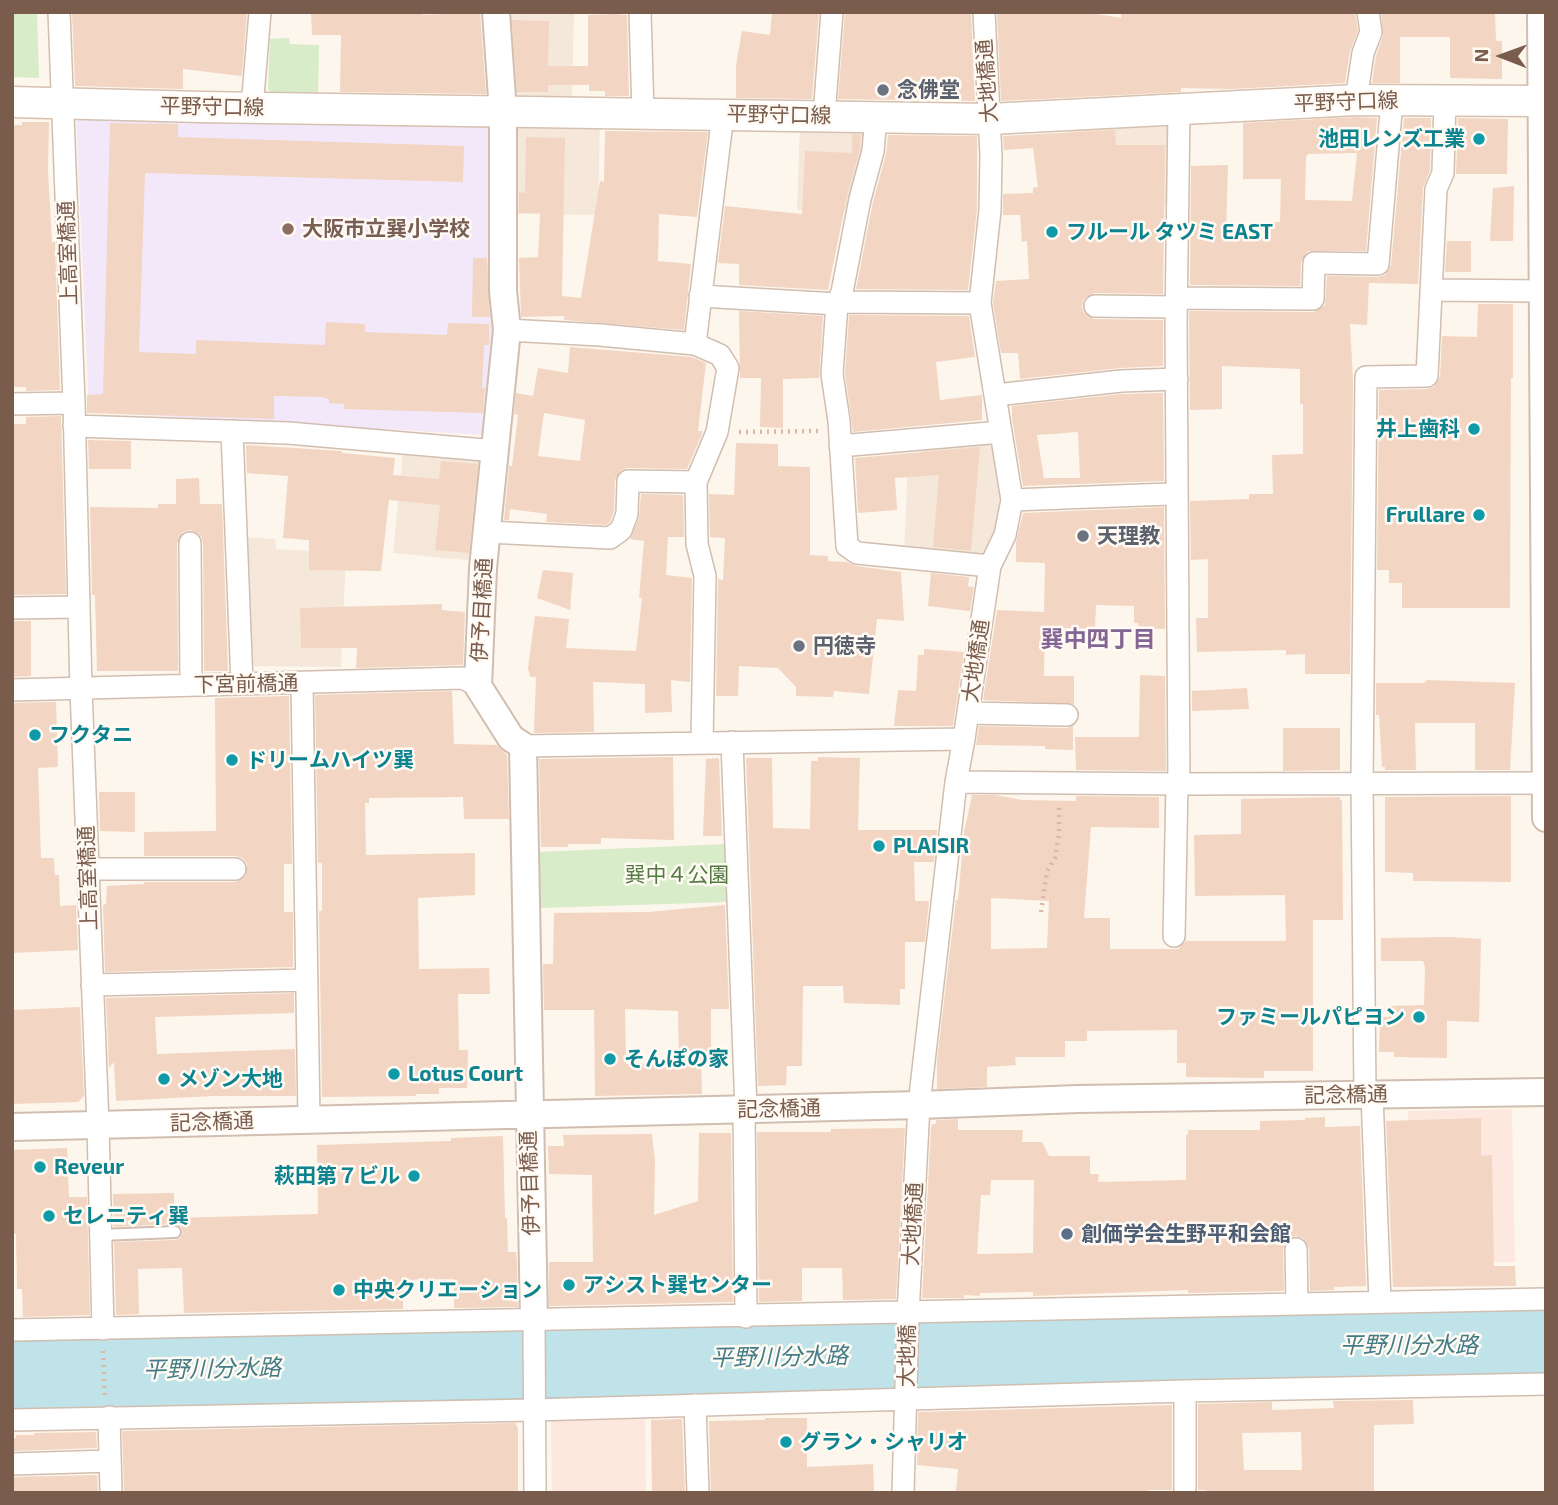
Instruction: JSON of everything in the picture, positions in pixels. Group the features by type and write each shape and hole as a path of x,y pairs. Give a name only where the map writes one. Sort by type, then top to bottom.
{"main road":[{"name":"平野守口線","path":"12,102 990,119 1356,100 1544,101"}],"street":[{"name":"上高室橋通","path":"59,12 103,1338"},
{"path":"252,108 260,12"},
{"name":"伊予目橋通","path":"496,12 503,112 503,278 507,330 483,569 478,686 511,738 523,746 534,1320"},
{"path":"640,12 643,113"},
{"path":"824,116 832,12"},
{"name":"大地橋通","path":"908,1314 919,1105 956,782 990,566 1005,535 1012,500 980,303 990,210 990,119 984,12"},
{"path":"1356,100 1363,53 1371,32 1368,12"},
{"path":"1541,12 1544,101 1546,818"},
{"path":"1095,306 1312,299 1314,263 1378,264 1391,100"},
{"path":"1380,1302 1368,1095 1362,782 1366,377 1427,376 1436,189 1443,173 1445,100"},
{"path":"1174,936 1178,784 1176,303 1180,109"},
{"path":"695,344 723,114"},
{"path":"876,117 873,151 860,199 842,292 837,304 832,374 840,438 846,546 857,553 990,566"},
{"path":"1432,290 1544,287"},
{"path":"700,296 837,304 980,303"},
{"path":"507,330 695,344 720,355 728,368 718,432 696,482 697,544 705,576 702,742"},
{"path":"996,395 1121,381 1177,379"},
{"path":"12,404 74,402"},
{"path":"74,426 288,433 496,451"},
{"path":"232,431 242,684"},
{"path":"840,438 1002,432"},
{"path":"488,532 610,538 621,530 627,514 628,481 696,482"},
{"path":"1012,500 1169,494 1177,498"},
{"path":"190,543 191,685"},
{"path":"12,608 79,607"},
{"name":"下宮前橋通","path":"12,690 463,678 478,686"},
{"path":"302,682 309,1119"},
{"path":"968,713 1067,715"},
{"path":"523,746 964,739"},
{"path":"732,742 745,1109 746,1317"},
{"path":"956,782 1545,783"},
{"path":"88,869 235,869"},
{"path":"92,985 307,980"},
{"name":"記念橋通","path":"12,1126 1078,1099 1546,1092"},
{"path":"1296,1250 1297,1304"},
{"path":"12,1331 103,1338 534,1320 908,1314 1546,1298"},
{"name":"大地橋","path":"907,1398 908,1314"},
{"path":"534,1320 535,1493"},
{"path":"12,1420 107,1408 534,1410 907,1398 1546,1384"},
{"path":"1185,1391 1185,1493"},
{"path":"902,1493 907,1398"},
{"path":"695,1405 698,1493"},
{"path":"107,1408 111,1493"},
{"path":"12,1464 110,1461"}],"lane":[{"path":"101,1235 174,1232"}],"path":[{"path":"718,432 785,433 840,438"},
{"path":"1041,912 1046,871 1055,858 1059,833 1059,783"},
{"path":"103,1338 107,1408"}],"shaded area":[{"path":"506,12 574,12 572,97 510,97"},
{"name":"大阪市立巽小学校","path":"76,114 494,124 498,335 485,435 89,412"},
{"path":"513,120 600,121 598,215 512,214"},
{"path":"1169,120 1169,205 1082,211 1068,125"},
{"path":"800,125 861,126 866,133 853,211 797,210"},
{"path":"996,438 1006,506 986,561 904,554 908,461 922,459 921,442"},
{"path":"403,452 486,460 477,561 393,553"},
{"path":"243,537 275,539 276,549 346,553 341,667 250,666"},
{"path":"1512,1109 1515,1262 1410,1263 1408,1111"},
{"path":"645,1416 646,1493 552,1493 551,1419"}],"green space":[{"path":"12,12 37,12 39,78 12,77"},
{"path":"289,38 290,44 319,45 318,95 274,95 268,89 270,39"},
{"name":"巽中４公園","path":"727,844 729,902 540,908 537,852"}],"water":[{"name":"平野川分水路","path":"1546,1307 1546,1377 12,1410 12,1341"}],"building":[{"path":"72,12 247,12 242,74 183,69 183,89 75,86"},
{"path":"311,12 423,12 423,15 480,12 486,94 340,92 341,35 312,35"},
{"path":"772,12 819,12 812,99 736,98 736,65 742,31 770,35"},
{"path":"845,12 971,12 975,101 838,99"},
{"path":"997,12 1085,12 1121,18 1121,12 1355,12 1358,31 1350,51 1345,83 1232,89 1181,88 1181,92 1001,101"},
{"path":"1381,12 1495,12 1496,41 1502,41 1502,79 1450,78 1450,37 1400,37 1400,83 1372,83 1376,56 1383,36"},
{"path":"588,15 627,15 629,96 605,96 605,91 589,91 589,85 548,85 548,92 517,92 512,20 549,21 548,66 588,66"},
{"path":"1377,118 1366,251 1308,251 1301,262 1300,286 1190,285 1191,166 1228,165 1226,237 1270,238 1271,222 1280,222 1281,179 1243,179 1243,123","holes":["1357,153 1352,201 1305,200 1308,154"]},
{"path":"1404,118 1431,118 1430,170 1423,188 1418,284 1369,283 1367,325 1350,324 1353,381 1350,674 1305,674 1305,654 1286,655 1286,650 1197,652 1196,618 1208,618 1208,559 1191,560 1190,501 1249,499 1249,494 1273,494 1272,455 1303,454 1303,404 1300,404 1300,369 1222,366 1222,409 1190,410 1189,311 1314,312 1325,305 1327,276 1385,275 1391,265"},
{"name":"池田レンズ工業","path":"1458,118 1508,119 1507,174 1456,174"},
{"path":"22,122 49,122 48,170 52,242 55,242 60,390 26,391 26,387 12,387 12,125 22,125"},
{"path":"110,123 178,124 178,137 464,146 463,182 145,173 139,352 196,354 196,340 325,345 326,322 365,324 365,332 447,335 448,323 489,324 489,345 484,345 483,413 344,409 344,404 329,403 329,399 321,397 274,396 274,419 87,413 87,395 103,394"},
{"path":"1115,130 1116,145 1165,145 1163,294 1094,293 1084,299 1082,307 1084,313 1094,319 1163,320 1163,366 1020,379 1018,353 1001,353 993,303 996,281 1029,279 1027,241 1022,242 1020,215 1003,215 1003,194 1033,193 1033,188 1038,187 1033,148 1004,150 1003,136"},
{"path":"605,131 708,132 697,217 659,214 658,261 691,264 684,330 564,320 564,316 521,317 519,258 538,257 540,213 519,213 519,192 525,193 526,137 565,138 562,296 581,298 600,181 604,182"},
{"path":"852,134 861,135 860,149 847,196 828,290 739,285 739,264 718,263 725,206 802,214 805,151 852,153"},
{"path":"888,135 977,136 977,209 968,290 856,289"},
{"path":"1514,186 1513,241 1490,241 1493,188"},
{"path":"1447,241 1471,241 1471,272 1445,272"},
{"path":"473,258 487,258 490,317 472,317"},
{"path":"1478,304 1513,304 1510,608 1402,608 1402,583 1389,583 1389,570 1377,570 1379,390 1434,387 1440,377 1442,336 1477,337"},
{"path":"739,311 823,316 819,378 783,379 783,428 760,427 761,378 740,378"},
{"path":"849,315 969,316 975,357 936,362 940,400 982,395 982,420 853,432 845,374"},
{"path":"570,347 692,357 706,363 698,431 702,431 702,434 687,469 621,470 615,480 614,511 606,525 546,522 547,514 510,509 509,520 504,520 509,466 512,466 518,415 514,414 516,393 533,396 538,368 568,373","holes":["544,413 585,420 580,461 538,456"]},
{"path":"1163,393 1164,481 1023,486 1012,406 1122,394","holes":["1078,432 1080,478 1044,478 1037,435"]},
{"path":"61,416 66,594 12,595 12,424 26,424 26,417"},
{"path":"88,440 131,441 131,469 89,469"},
{"name":"円徳寺","path":"736,443 778,444 778,466 810,467 810,555 828,556 828,561 901,572 904,621 877,619 869,694 834,691 833,697 796,696 796,687 778,668 739,666 738,696 716,696 718,579 723,580 725,538 710,537 709,494 734,495"},
{"path":"246,445 342,451 395,458 393,475 439,479 441,461 478,464 469,553 435,550 440,505 389,500 381,571 309,570 309,540 283,538 288,476 247,473"},
{"path":"980,447 971,551 933,547 939,475 895,478 897,510 858,513 855,458"},
{"path":"199,478 200,504 222,504 228,671 204,671 203,543 201,536 191,530 183,532 177,543 178,671 97,671 90,507 158,508 158,504 176,504 176,479"},
{"path":"641,494 683,495 684,537 668,537 666,575 692,578 690,682 671,680 672,712 645,713 645,684 593,682 594,732 534,733 536,677 530,677 528,668 535,616 569,619 566,648 636,651 642,598 639,598 644,541 630,539 639,518"},
{"path":"1164,507 1165,629 1139,629 1138,623 1134,623 1134,606 1096,605 1095,629 1045,628 1044,676 1074,676 1074,704 983,700 997,610 1044,612 1045,563 1016,562 1016,542 1023,513"},
{"path":"543,570 573,573 570,610 537,598"},
{"path":"931,573 969,577 968,586 974,587 970,611 928,606"},
{"path":"442,604 442,610 465,612 463,665 356,668 357,648 301,648 300,608"},
{"path":"12,621 31,621 31,676 12,677"},
{"path":"924,649 964,652 953,726 894,726 898,690 916,691 918,655 924,655"},
{"path":"1140,675 1165,676 1166,771 1076,770 1075,737 1139,737"},
{"path":"1427,680 1515,683 1510,770 1475,770 1475,723 1415,723 1416,770 1385,770 1385,767 1382,767 1379,715 1376,715 1376,683 1424,683"},
{"path":"1247,688 1249,709 1192,711 1192,691"},
{"path":"452,691 454,744 497,745 507,755 509,819 464,819 463,797 369,798 369,803 365,803 366,855 475,853 475,895 418,898 419,969 489,968 490,994 458,994 459,1050 468,1050 467,1088 439,1088 439,1094 416,1096 322,1097 319,911 322,911 322,863 318,863 315,695"},
{"path":"289,696 292,864 284,864 284,912 293,912 293,967 105,972 103,905 106,904 107,886 144,882 235,882 246,876 247,863 236,856 144,856 144,832 216,831 215,698"},
{"path":"56,702 58,767 38,768 41,858 54,858 55,875 59,875 60,906 76,905 78,950 12,953 12,703"},
{"path":"979,726 1073,726 1073,750 1045,749 1045,746 976,745"},
{"path":"1283,728 1340,728 1340,770 1283,771"},
{"path":"673,757 674,840 601,838 601,844 541,847 539,759"},
{"path":"818,757 860,758 858,830 937,830 934,862 914,862 915,901 929,901 925,942 905,942 905,989 900,989 900,1005 844,1003 843,986 803,986 802,1066 787,1066 786,1085 758,1086 746,758 772,758 773,828 810,829 811,761 818,761"},
{"path":"719,758 722,836 703,836 706,759"},
{"path":"99,792 135,792 135,832 100,831"},
{"path":"972,795 996,795 1022,800 1076,801 1076,796 1159,797 1159,828 1091,827 1084,918 1110,918 1110,949 1178,949 1186,941 1286,941 1285,895 1195,896 1194,835 1241,834 1241,799 1340,797 1343,920 1313,920 1313,1071 1264,1071 1264,1078 1186,1077 1186,1063 1177,1063 1177,1030 1087,1031 1087,1041 1065,1041 1065,1057 1015,1057 1016,1065 987,1067 987,1087 937,1089 937,1060 964,832","holes":["991,898 1049,901 1047,948 991,949"]},
{"path":"1511,796 1511,882 1413,881 1413,873 1385,872 1385,797"},
{"path":"725,905 729,1009 711,1009 711,1056 701,1056 702,1094 595,1096 594,1010 544,1010 543,964 553,964 554,913 648,912","holes":["625,1009 678,1011 679,1063 626,1064"]},
{"path":"1381,938 1481,939 1479,1022 1447,1021 1447,1058 1394,1057 1394,1052 1379,1052 1380,1017 1389,1017 1389,1006 1424,1005 1425,967 1423,961 1381,961"},
{"path":"294,993 294,1013 155,1017 157,1054 295,1049 296,1096 213,1096 116,1101 114,1062 109,1068 106,998"},
{"path":"80,1007 84,1096 78,1102 12,1104 12,1010"},
{"path":"1325,1117 1325,1127 1360,1126 1366,1286 1310,1291 1309,1248 1303,1238 1295,1236 1285,1242 1283,1249 1284,1291 1188,1293 1188,1290 1033,1296 1033,1292 980,1293 980,1296 964,1295 964,1298 922,1298 931,1128 932,1124 936,1124 936,1120 958,1119 958,1130 1023,1130 1022,1142 1042,1142 1049,1156 1090,1156 1090,1174 1099,1174 1098,1182 1186,1180 1188,1130 1260,1130 1260,1121","holes":["991,1180 1034,1180 1033,1253 977,1254 981,1195 990,1195"]},
{"path":"1481,1118 1481,1156 1492,1155 1494,1266 1515,1266 1516,1286 1393,1287 1386,1121"},
{"path":"905,1128 896,1299 843,1300 842,1268 802,1268 802,1301 759,1302 757,1132"},
{"path":"699,1133 731,1133 733,1302 549,1306 549,1262 593,1262 592,1175 549,1174 548,1146 564,1146 563,1135 652,1134 655,1161 654,1215 698,1201"},
{"path":"503,1136 505,1218 508,1252 516,1252 518,1307 454,1308 454,1279 403,1280 403,1309 184,1313 182,1268 138,1269 139,1314 116,1315 114,1242 175,1240 180,1238 183,1232 181,1227 175,1224 114,1227 113,1194 174,1193 174,1218 318,1214 317,1145 451,1141 451,1138"},
{"path":"67,1148 69,1197 87,1197 90,1315 23,1317 22,1289 17,1289 16,1234 12,1234 12,1150"},
{"path":"1413,1400 1414,1424 1374,1425 1374,1493 1206,1493 1206,1490 1198,1490 1198,1404 1272,1402 1272,1410 1334,1408 1333,1401","holes":["1301,1432 1302,1470 1244,1470 1242,1433"]},
{"path":"1172,1405 1172,1490 1148,1490 1148,1493 956,1493 958,1469 917,1465 918,1412"},
{"path":"807,1418 807,1467 873,1464 874,1493 711,1493 709,1421"},
{"path":"682,1419 685,1493 652,1493 651,1420"},
{"path":"515,1423 518,1428 518,1493 124,1493 122,1431"},
{"path":"96,1432 97,1448 12,1451 12,1438 16,1438 16,1435"},
{"path":"97,1475 98,1493 12,1493 12,1477"}],"place":[{"name":"念佛堂","path":"883,90"},
{"name":"池田レンズ工業","path":"1479,139"},
{"name":"大阪市立巽小学校","path":"288,229"},
{"name":"フルール タツミ EAST","path":"1052,232"},
{"name":"井上歯科","path":"1474,429"},
{"name":"Frullare","path":"1479,515"},
{"name":"天理教","path":"1083,536"},
{"name":"円徳寺","path":"799,646"},
{"name":"フクタニ","path":"35,735"},
{"name":"ドリームハイツ巽","path":"232,760"},
{"name":"PLAISIR","path":"879,846"},
{"name":"ファミールパピヨン","path":"1419,1017"},
{"name":"そんぽの家","path":"610,1059"},
{"name":"Lotus Court","path":"394,1074"},
{"name":"メゾン大地","path":"164,1079"},
{"name":"Reveur","path":"40,1167"},
{"name":"萩田第７ビル","path":"414,1176"},
{"name":"セレニティ巽","path":"49,1216"},
{"name":"創価学会生野平和会館","path":"1067,1234"},
{"name":"アシスト巽センター","path":"569,1285"},
{"name":"中央クリエーション","path":"339,1290"},
{"name":"グラン・シャリオ","path":"786,1442"}],"district":[{"name":"巽中四丁目","path":"1098,639"}]}
